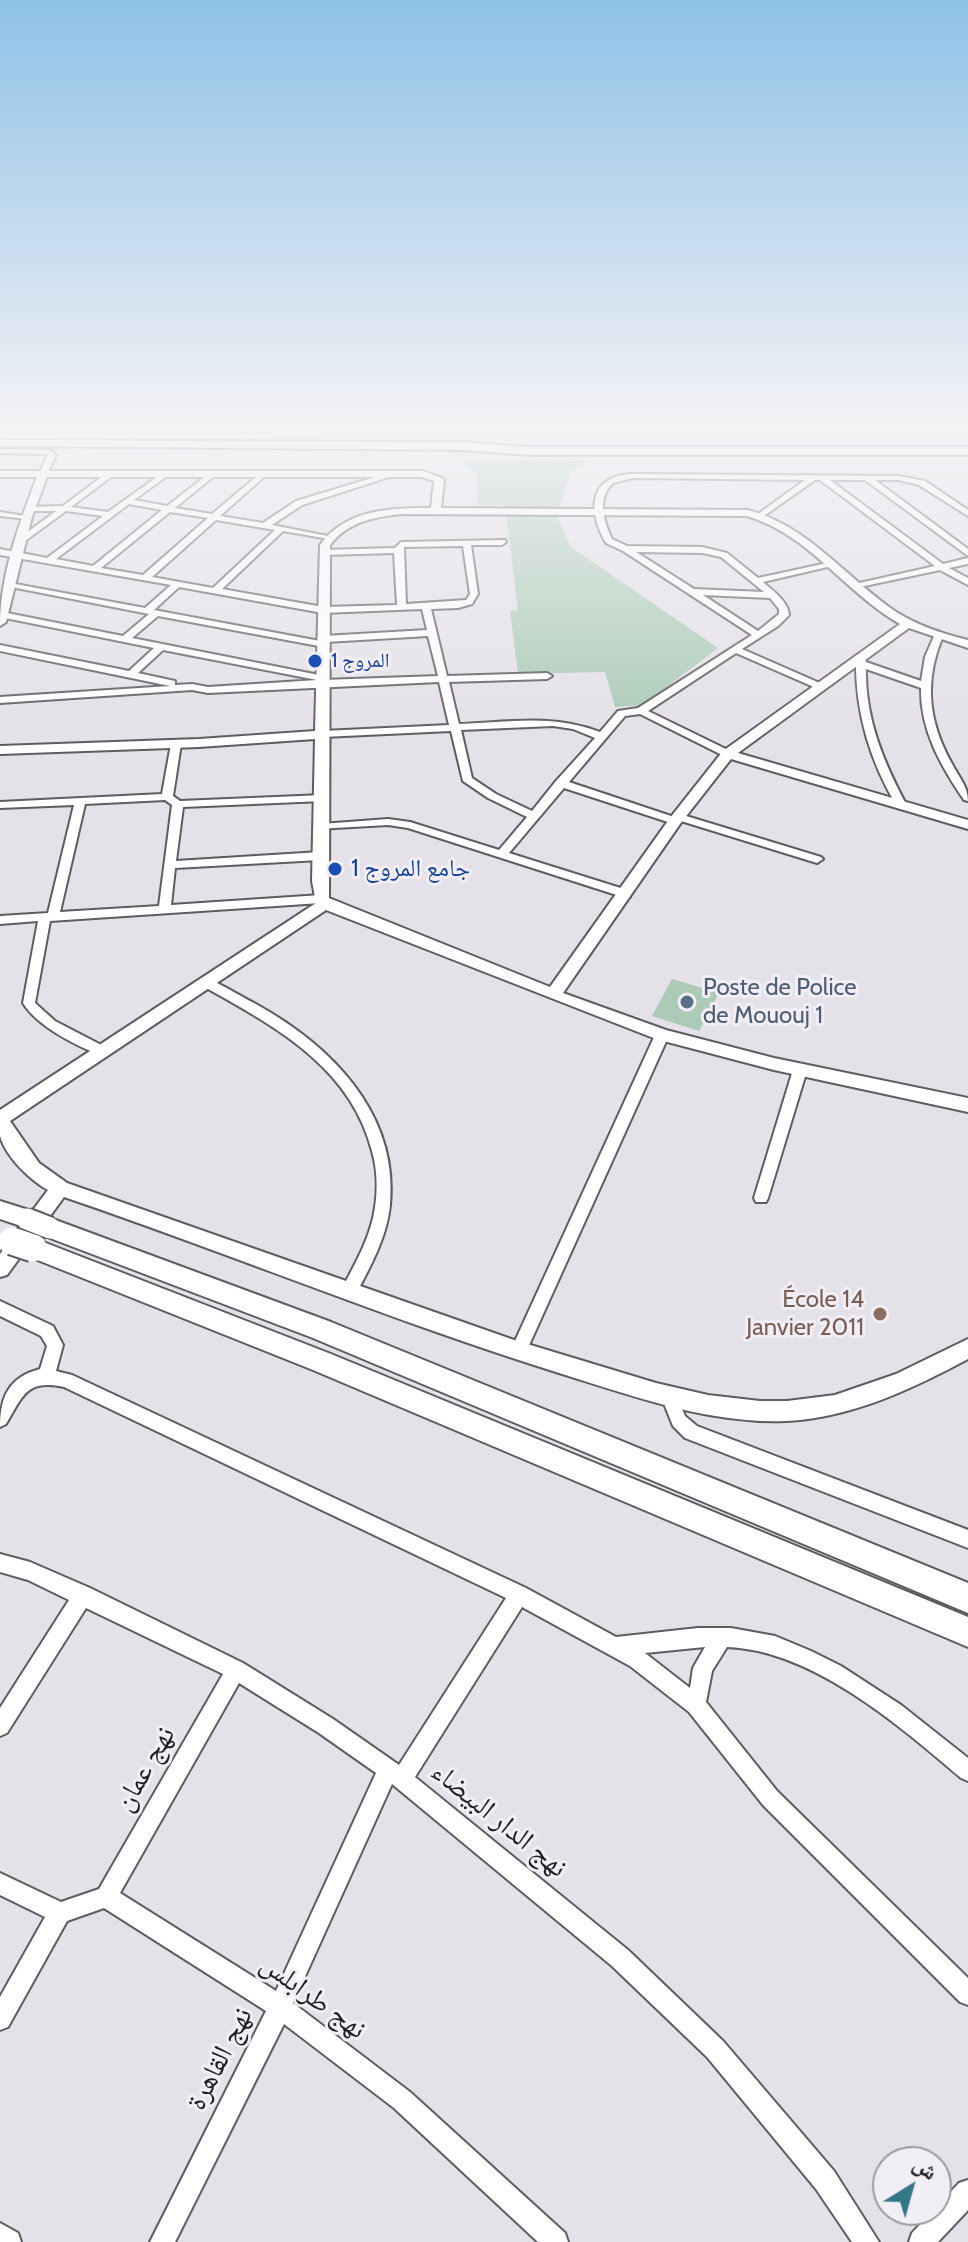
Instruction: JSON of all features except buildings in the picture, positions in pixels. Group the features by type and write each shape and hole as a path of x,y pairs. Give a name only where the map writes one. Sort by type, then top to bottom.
{"highway":[{"path":"0,1210 24,1234 968,1632"},
{"path":"24,1234 322,1330 968,1598"}],"street":[{"path":"24,529 1,619 260,666 323,681"},
{"path":"22,539 36,529"},
{"path":"48,561 92,529"},
{"path":"93,570 145,529"},
{"path":"144,579 201,529"},
{"path":"214,592 281,529 329,537"},
{"path":"323,902 320,856 324,552 329,537 340,529"},
{"path":"603,529 606,538 758,635"},
{"path":"788,529 907,624 968,644"},
{"path":"890,529 944,569 968,582"},
{"path":"935,529 968,553"},
{"path":"402,607 398,550 401,545 502,542"},
{"path":"0,552 323,610 458,605 472,599 467,544"},
{"path":"502,854 622,713 641,711 784,615 781,603 731,559 714,552 626,549"},
{"path":"324,552 398,550"},
{"path":"858,586 944,569 968,561"},
{"path":"757,581 832,565"},
{"path":"124,640 176,585"},
{"path":"10,586 324,641 432,633"},
{"path":"691,592 773,595"},
{"path":"426,606 467,779 492,796 533,816"},
{"path":"553,995 677,819 728,754 819,686 861,661 907,624"},
{"path":"938,636 931,650 925,686 927,714 939,751 968,798"},
{"path":"131,675 161,647"},
{"path":"0,648 208,690 323,681 547,676"},
{"path":"736,650 819,686"},
{"path":"861,661 925,686"},
{"path":"861,661 866,728 883,772 902,806"},
{"path":"238,688 260,666"},
{"path":"84,694 110,671"},
{"path":"0,700 192,687"},
{"path":"641,711 728,754 968,825"},
{"path":"0,750 176,744 553,723 575,726 600,736"},
{"path":"164,910 170,865 176,744"},
{"path":"560,783 817,859"},
{"path":"0,805 323,798"},
{"path":"80,801 29,1003 41,1019 85,1039 100,1050"},
{"path":"321,827 400,823 626,894"},
{"path":"170,865 320,856"},
{"path":"0,920 323,902 553,995 662,1035 800,1070 968,1105"},
{"path":"323,902 0,1119 28,1165 46,1181 60,1188 154,1219 518,1352 669,1396 729,1408 785,1412 821,1407 890,1388 968,1348"},
{"path":"205,982 309,1045 341,1076 368,1114 382,1161 383,1207 368,1255 349,1291"},
{"path":"518,1352 662,1035"},
{"path":"761,1198 800,1070"},
{"path":"0,1269 60,1188"},
{"path":"0,1308 47,1331 55,1345 47,1375"},
{"path":"0,1419 24,1382 33,1376 47,1375 66,1380 519,1595 637,1659 696,1705 770,1798 968,1994"},
{"path":"669,1396 679,1421 691,1432 968,1539"},
{"name":"نهج الدار البيضاء","path":"0,1563 30,1571 83,1595 236,1670 326,1726 395,1774 620,1958 715,2049 825,2180 867,2242"},
{"path":"0,1726 83,1595"},
{"name":"نهج القاهرة","path":"162,2242 395,1774 519,1595"},
{"path":"613,1647 722,1637 774,1646 815,1665 899,1715 968,1771"},
{"path":"696,1705 703,1668 722,1637"},
{"name":"نهج عمان","path":"106,1897 236,1670"},
{"path":"0,1884 60,1913"},
{"path":"0,2019 60,1913 106,1897"},
{"name":"نهج طرابلس","path":"106,1897 280,2007 402,2100 556,2242"},
{"path":"921,2242 968,2192"},
{"path":"0,2235 9,2242"}],"green space":[{"path":"508,529 563,529 571,547 718,648 643,705 615,707 605,672 518,674 510,611 518,610"},
{"name":"Poste de Police de Mououj 1","path":"672,979 719,993 699,1031 652,1016"}],"place":[{"name":"المروج 1","path":"315,661"},
{"name":"جامع المروج 1","path":"335,869"},
{"name":"Poste de Police de Mououj 1","path":"687,1002"},
{"name":"École 14 Janvier 2011","path":"880,1314"}]}
